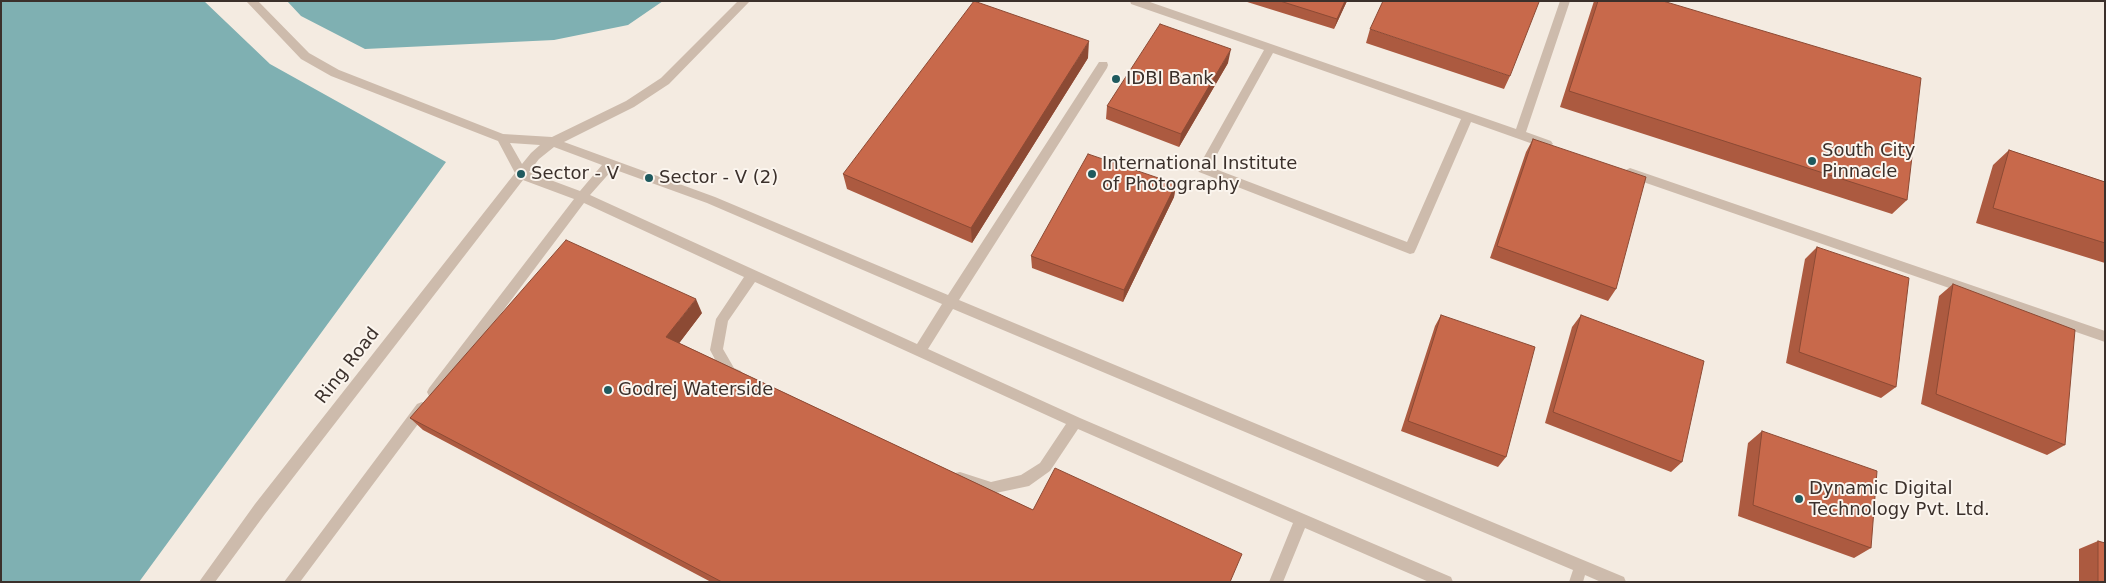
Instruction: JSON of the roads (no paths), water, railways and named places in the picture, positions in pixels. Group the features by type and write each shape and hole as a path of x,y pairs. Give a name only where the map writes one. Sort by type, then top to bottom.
{"street":[{"path":"251,1 305,56 335,73 502,138 553,142 711,200 951,303 1619,582"},
{"name":"Ring Road","path":"206,582 260,509 535,156 553,142 630,104 665,81 745,1"},
{"path":"1135,1 1556,148"},
{"path":"1519,135 1565,1"},
{"path":"1270,49 1203,169 1410,249 1466,117"},
{"path":"920,350 1103,65"},
{"path":"502,138 521,174 582,197 1075,422 1446,582"},
{"path":"291,582 582,197 611,163"},
{"path":"1622,170 2105,337"},
{"path":"747,380 729,372 716,350 722,319 753,274"},
{"path":"944,473 991,488 1024,481 1045,467 1075,422"},
{"path":"1276,582 1300,519"},
{"path":"1576,582 1581,566"}],"water":[{"path":"1,1 204,1 270,64 446,162 139,582 1,582"},
{"path":"287,1 663,1 628,25 554,40 365,49 301,16"}],"place":[{"name":"IDBI Bank","path":"1116,79"},
{"name":"South City Pinnacle","path":"1812,161"},
{"name":"Sector - V","path":"521,174"},
{"name":"International Institute of Photography","path":"1092,174"},
{"name":"Sector - V (2)","path":"649,178"},
{"name":"Godrej Waterside","path":"608,390"},
{"name":"Dynamic Digital Technology Pvt. Ltd.","path":"1799,499"}]}
